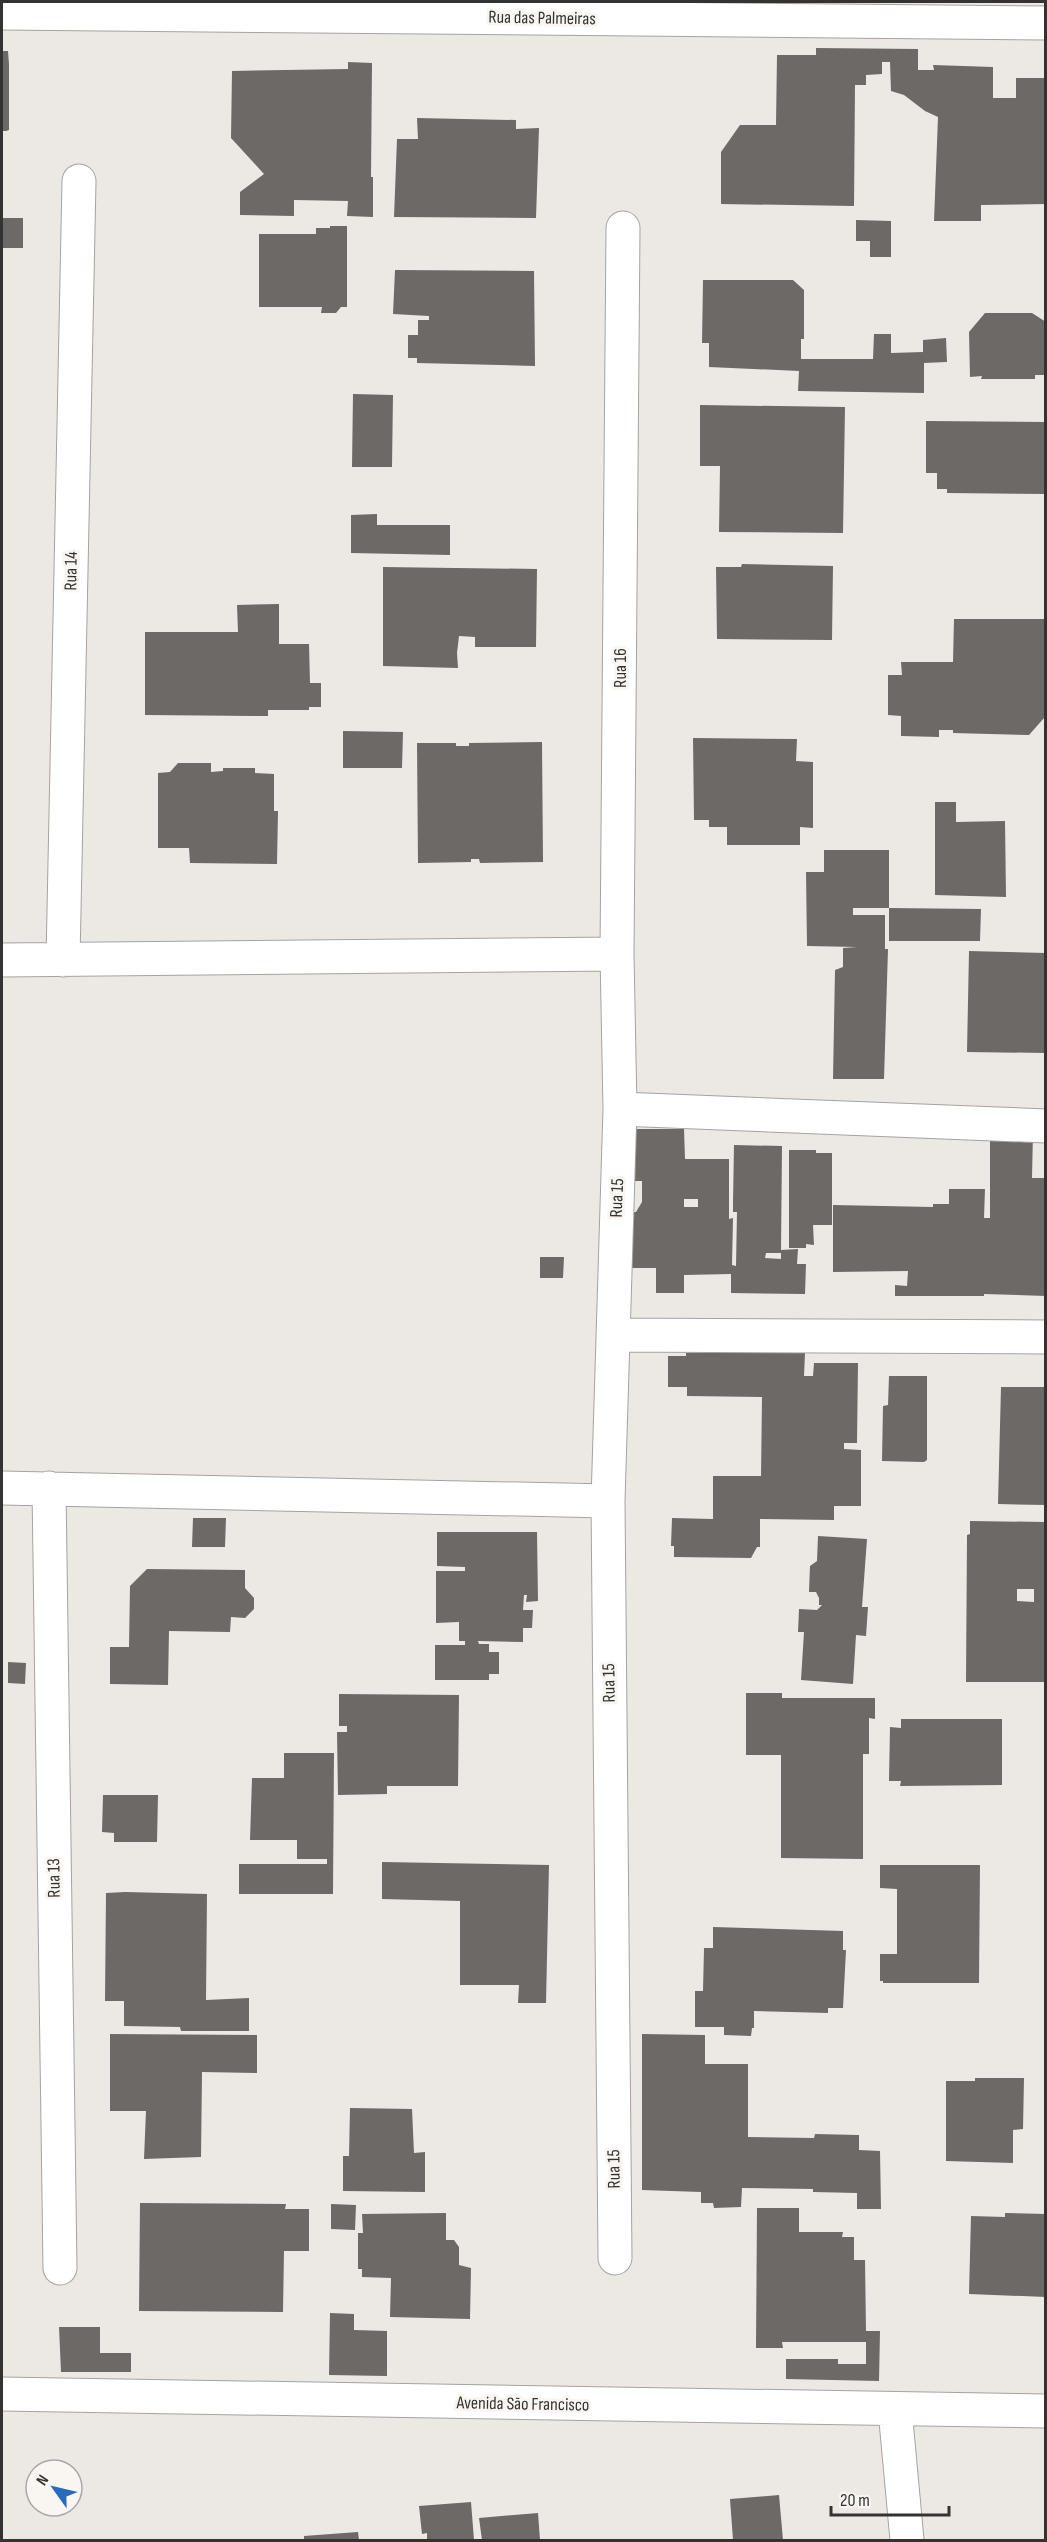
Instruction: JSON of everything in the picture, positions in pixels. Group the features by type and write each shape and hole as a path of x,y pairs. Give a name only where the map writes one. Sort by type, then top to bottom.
{"street":[{"name":"Rua das Palmeiras","path":"2,12 577,10 1046,23"},
{"name":"Rua 14","path":"63,960 79,181"},
{"name":"Rua 16","path":"620,1109 617,954 623,228"},
{"path":"2,960 617,954"},
{"path":"620,1109 1046,1126"},
{"name":"Rua 15","path":"615,2258 608,1501 620,1109"},
{"path":"614,1335 1046,1337"},
{"path":"2,1488 608,1501"},
{"name":"Rua 13","path":"49,1488 60,2268"},
{"name":"Avenida São Francisco","path":"2,2394 1046,2411"},
{"path":"895,2410 907,2541"}],"building":[{"path":"816,48 918,49 918,70 934,70 933,65 993,67 993,98 1016,98 1016,78 1046,78 1046,204 981,205 981,221 934,221 938,117 925,111 904,95 891,91 890,62 882,62 882,74 866,75 866,85 855,85 854,206 721,204 721,152 740,125 776,125 777,55 816,55"},
{"path":"2,51 8,51 9,64 9,130 6,131 2,131"},
{"path":"348,62 372,63 373,217 347,216 348,201 294,200 294,216 240,215 240,192 264,174 231,138 232,71 348,69"},
{"path":"417,118 516,120 516,129 539,128 536,218 394,217 397,139 418,139"},
{"path":"2,218 23,218 23,248 2,248"},
{"path":"856,220 891,221 891,257 870,257 870,241 856,241"},
{"path":"330,226 347,226 347,307 341,307 336,313 321,313 322,307 259,307 259,234 316,234 316,228 330,228"},
{"path":"395,270 534,271 535,366 417,363 417,358 408,358 408,335 418,335 418,320 429,320 429,316 393,314"},
{"path":"703,280 793,280 804,290 804,339 801,339 801,359 873,359 874,334 891,334 891,353 923,352 923,340 946,338 947,362 924,363 924,393 798,391 799,371 709,367 709,343 702,343"},
{"path":"985,313 1032,313 1046,322 1046,375 1035,375 1035,379 970,377 969,332"},
{"path":"353,394 393,395 392,467 352,467"},
{"path":"700,405 845,407 843,533 719,532 720,466 700,466"},
{"path":"926,421 1046,422 1046,494 947,493 947,489 937,489 937,473 926,473"},
{"path":"377,514 377,525 450,525 450,555 351,553 351,515"},
{"path":"742,564 833,566 832,640 717,639 716,567 741,567"},
{"path":"383,567 537,569 536,647 475,647 475,637 459,636 458,668 383,666"},
{"path":"279,604 279,644 309,644 310,683 321,683 321,707 309,707 309,710 268,710 268,716 145,715 145,632 238,632 237,605"},
{"path":"954,619 1044,619 1044,718 1029,735 953,733 953,730 939,730 939,737 901,736 901,716 888,715 888,675 902,675 901,662 953,662"},
{"path":"343,731 403,732 402,768 343,768"},
{"path":"693,738 797,739 796,761 813,762 813,828 800,827 800,845 727,845 727,827 709,827 709,820 694,820"},
{"path":"542,742 543,862 480,863 479,859 471,859 471,862 418,863 417,743 456,743 456,746 469,746 469,743"},
{"path":"178,763 211,763 211,772 223,771 223,768 255,768 255,773 274,774 274,811 278,811 277,864 190,863 189,848 158,848 158,773 170,772"},
{"path":"935,802 956,802 956,822 1005,821 1006,897 935,895"},
{"path":"824,850 889,850 889,908 853,908 853,915 885,915 885,949 888,949 884,1079 833,1079 835,970 843,967 843,948 857,947 807,946 806,872 824,872"},
{"path":"889,908 981,909 980,941 889,941"},
{"path":"969,951 1046,953 1046,1053 967,1052"},
{"path":"635,1129 684,1129 685,1159 729,1159 729,1219 733,1218 732,1265 736,1266 737,1212 733,1212 734,1145 782,1146 781,1250 798,1249 797,1264 806,1264 805,1294 731,1293 731,1274 684,1275 684,1293 656,1293 656,1268 632,1268 633,1212 636,1212 642,1202 642,1181 634,1181","holes":["684,1199 698,1199 698,1207 684,1207","766,1253 781,1253 781,1259 765,1258"]},
{"path":"1033,1132 1032,1178 1046,1178 1046,1296 984,1294 984,1296 895,1296 895,1285 907,1286 908,1271 833,1272 833,1205 933,1207 933,1204 949,1204 949,1189 985,1189 984,1218 990,1218 990,1135"},
{"path":"789,1150 816,1150 816,1153 832,1153 832,1225 813,1225 814,1245 806,1244 806,1248 789,1248"},
{"path":"540,1257 564,1257 563,1278 540,1278"},
{"path":"686,1353 805,1353 804,1376 813,1376 814,1363 858,1363 857,1443 844,1443 844,1449 861,1450 861,1506 834,1506 834,1520 760,1519 760,1547 757,1547 751,1558 674,1557 674,1546 671,1546 672,1518 713,1519 713,1476 761,1476 762,1397 687,1396 687,1387 668,1387 668,1356 686,1356"},
{"path":"889,1376 927,1376 927,1460 924,1462 882,1461 883,1406 888,1405"},
{"path":"1001,1387 1046,1387 1046,1505 998,1504"},
{"path":"193,1518 226,1518 225,1547 192,1547"},
{"path":"970,1521 1046,1522 1046,1682 966,1682 967,1535 970,1534","holes":["1017,1589 1034,1589 1034,1602 1017,1601"]},
{"path":"437,1532 537,1532 538,1601 526,1602 527,1595 524,1595 523,1610 533,1610 532,1628 523,1628 523,1642 478,1641 479,1644 489,1644 489,1652 499,1652 499,1674 489,1674 489,1680 435,1680 435,1645 465,1645 465,1641 459,1641 459,1622 436,1623 436,1571 465,1571 465,1567 437,1566"},
{"path":"818,1536 867,1539 862,1607 868,1607 866,1636 856,1635 853,1684 801,1680 804,1632 798,1632 799,1609 817,1610 822,1605 819,1605 816,1592 809,1592 810,1566 817,1561"},
{"path":"147,1569 245,1570 245,1588 254,1598 254,1609 245,1618 231,1617 230,1632 169,1631 168,1685 110,1684 110,1647 129,1647 130,1586"},
{"path":"8,1662 26,1663 25,1684 8,1683"},
{"path":"746,1693 782,1693 782,1698 875,1698 875,1719 869,1718 869,1754 863,1754 863,1859 781,1858 781,1755 746,1755"},
{"path":"339,1694 459,1695 458,1786 387,1786 387,1794 338,1795 337,1732 347,1732 347,1726 339,1726"},
{"path":"901,1719 1002,1719 1002,1785 900,1786 901,1781 889,1781 890,1727 901,1728"},
{"path":"284,1753 334,1753 333,1894 239,1894 239,1864 327,1864 327,1859 297,1859 297,1840 250,1840 252,1778 284,1778"},
{"path":"103,1795 158,1795 157,1842 114,1842 114,1833 102,1832"},
{"path":"382,1862 549,1865 546,2003 518,2003 519,1985 460,1985 460,1901 382,1899"},
{"path":"880,1865 980,1865 979,1983 883,1983 880,1981 880,1954 897,1954 897,1889 880,1888"},
{"path":"106,1893 207,1894 206,2000 249,1998 249,2031 181,2031 180,2027 124,2026 124,2001 105,2001"},
{"path":"713,1927 843,1931 843,1950 846,1950 843,2008 828,2008 828,2013 754,2011 754,2028 752,2028 751,2036 724,2035 724,2027 695,2027 695,1991 703,1991 704,1948 713,1948"},
{"path":"110,2034 257,2035 257,2073 202,2072 201,2157 144,2159 146,2111 110,2111"},
{"path":"642,2034 705,2035 705,2064 748,2064 748,2137 814,2138 815,2134 859,2135 859,2150 880,2151 881,2209 857,2209 857,2193 813,2192 813,2189 742,2188 741,2207 714,2208 713,2203 701,2203 701,2192 642,2190"},
{"path":"975,2078 1024,2078 1023,2129 1013,2130 1013,2163 946,2161 946,2081 975,2081"},
{"path":"350,2108 412,2109 414,2153 425,2152 425,2192 343,2191 343,2156 349,2156"},
{"path":"140,2203 286,2204 285,2209 309,2209 309,2251 284,2251 283,2312 139,2311"},
{"path":"331,2204 356,2205 355,2230 331,2229"},
{"path":"757,2208 799,2208 799,2232 843,2232 842,2237 854,2237 854,2260 865,2260 866,2331 880,2331 879,2381 786,2379 786,2359 838,2359 838,2364 866,2364 866,2342 782,2342 783,2348 756,2348"},
{"path":"446,2213 446,2240 454,2240 459,2247 459,2265 471,2268 470,2319 390,2317 391,2278 362,2277 362,2269 358,2269 358,2233 363,2233 362,2214"},
{"path":"1005,2213 1046,2214 1046,2297 969,2294 971,2216 1005,2217"},
{"path":"330,2313 354,2314 354,2330 387,2331 387,2376 329,2375"},
{"path":"59,2327 100,2327 100,2353 131,2353 131,2372 61,2372"},
{"path":"779,2495 783,2540 733,2540 730,2499"},
{"path":"471,2502 474,2540 427,2540 427,2533 422,2534 419,2506"},
{"path":"538,2513 540,2540 482,2540 479,2518"},
{"path":"358,2532 359,2540 304,2540 304,2536"}]}
